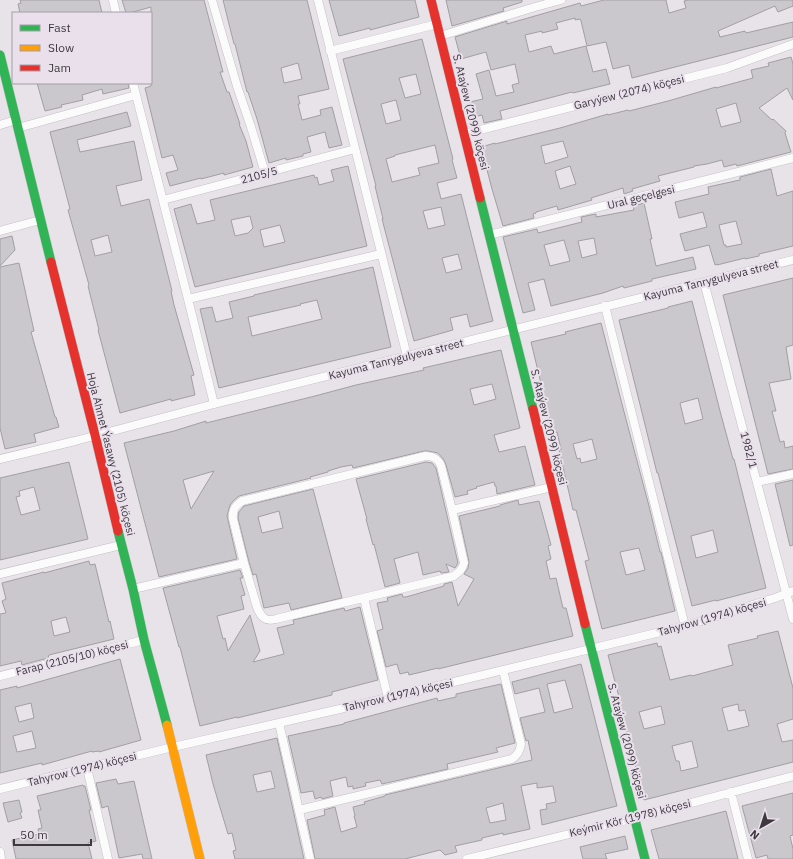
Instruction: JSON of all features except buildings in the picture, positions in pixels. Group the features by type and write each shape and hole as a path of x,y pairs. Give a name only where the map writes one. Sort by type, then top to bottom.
{"street":[{"path":"113,0 116,12"},
{"path":"212,0 236,86 251,127 264,173"},
{"path":"318,0 407,356"},
{"name":"S. Ataýew (2099) köçesi","path":"431,0 591,649 645,859"},
{"path":"440,36 534,3 561,0"},
{"path":"330,51 437,24"},
{"name":"Garyýew (2074) köçesi","path":"464,134 727,68 793,44"},
{"name":"Hoja Ahmet Ýasawy (2105) köçesi","path":"0,55 133,589 144,640 173,747 200,859"},
{"path":"133,84 214,404"},
{"path":"0,125 17,124 136,95"},
{"name":"2105/5","path":"163,200 355,149"},
{"name":"Ural geçelgesi","path":"489,235 793,158"},
{"path":"0,231 40,220"},
{"path":"188,299 381,254"},
{"name":"Kayuma Tanrygulyeva street","path":"0,459 214,404 793,260"},
{"name":"1982/1","path":"704,282 757,482 790,592 793,619"},
{"path":"605,306 686,626"},
{"path":"424,456 436,458 442,466 452,510 464,564 459,572 454,576 271,621 264,619 257,607 244,563 233,513 237,504 242,501 424,456"},
{"path":"757,482 793,474"},
{"path":"452,510 552,488"},
{"path":"0,574 121,545"},
{"path":"133,589 244,563"},
{"name":"Tahyrow (1974) köçesi","path":"0,789 686,626 790,592"},
{"path":"364,598 388,698"},
{"name":"Farap (2105/10) köçesi","path":"0,676 144,640"},
{"path":"299,810 512,760 520,751 521,744 503,670"},
{"path":"279,723 310,859"},
{"path":"87,768 108,859"},
{"name":"Keýmir Kör (1978) köçesi","path":"467,859 487,857 793,776"},
{"path":"731,792 748,859"},
{"path":"0,852 1,859"}],"traffic: fast":[{"path":"0,55 51,262"},
{"path":"480,198 533,409"},
{"path":"118,531 144,640 167,725"},
{"path":"585,624 645,859"}],"traffic: slow":[{"path":"167,725 200,859"}],"traffic: jam":[{"path":"431,0 480,198"},
{"path":"51,262 118,531"},
{"path":"533,409 585,624"}]}
